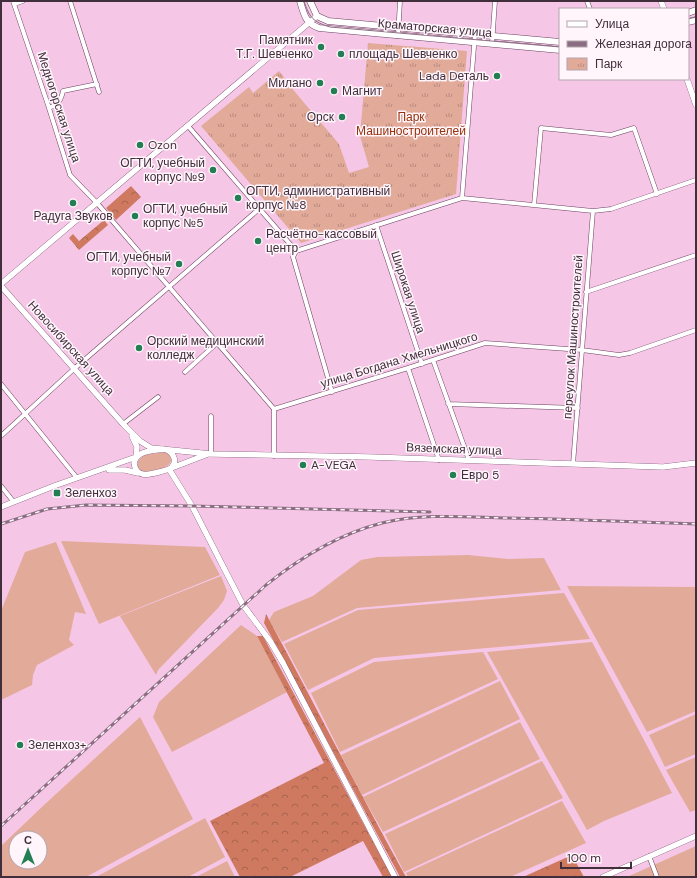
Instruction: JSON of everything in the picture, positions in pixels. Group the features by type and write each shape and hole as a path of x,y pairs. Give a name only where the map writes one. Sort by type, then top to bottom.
{"main road":[{"path":"300,1 306,20 309,23"},
{"path":"1,285 317,16 310,1"},
{"name":"Краматорская улица","path":"317,16 328,21 559,42"},
{"name":"Краматорская улица","path":"309,23 319,28 559,50"},
{"path":"687,80 696,105"},
{"name":"Новосибирская улица","path":"1,285 124,424"},
{"path":"124,424 148,446 170,452 174,458 173,464 169,469"},
{"path":"124,424 136,442 138,451 134,462 134,467 137,472 141,474"},
{"path":"1,506 99,471 143,453 165,450"},
{"name":"Вяземская улица","path":"165,450 211,454 469,460 663,467 696,463"},
{"path":"99,471 120,469 147,475 211,454"},
{"path":"169,469 192,506 243,605 270,641 283,663 395,877"},
{"path":"603,877 696,836"}],"street":[{"path":"13,3 23,1"},
{"path":"70,1 99,92"},
{"path":"398,36 400,1"},
{"path":"495,1 495,44"},
{"name":"Медногорская улица","path":"13,3 50,108 70,175 97,203 274,409"},
{"path":"344,22 344,30"},
{"path":"462,42 463,33"},
{"path":"462,198 475,34"},
{"path":"528,47 529,39"},
{"path":"50,108 58,103 62,98 62,91 97,84"},
{"path":"188,126 296,250"},
{"path":"534,205 541,128 611,135 634,128 657,194"},
{"path":"332,392 293,257 296,250 462,198 593,211 611,209 696,180"},
{"path":"1,436 75,368 259,209"},
{"name":"переулок Машиностроителей","path":"573,464 593,211"},
{"name":"Широкая улица","path":"376,225 422,364"},
{"path":"586,292 696,255"},
{"name":"улица Богдана Хмельницкого","path":"274,409 422,364 484,343 582,350 619,355 630,353 696,330"},
{"path":"185,372 217,343"},
{"path":"433,360 469,460"},
{"path":"408,368 439,460"},
{"path":"1,384 77,478"},
{"path":"124,424 158,397"},
{"path":"448,404 578,408"},
{"path":"274,409 274,456"},
{"path":"211,416 211,454"},
{"path":"1,486 13,501"},
{"path":"649,856 657,877"}],"green space":[{"name":"Парк Машиностроителей","path":"368,43 467,51 456,194 301,243 201,126 249,87 253,93 279,71 339,144 349,173 369,167 360,136"},
{"path":"131,186 141,197 116,220 106,208"},
{"path":"104,220 108,225 79,250 69,238 73,234 79,241"},
{"path":"165,452 169,454 171,461 165,467 142,472 138,467 138,461 144,455"},
{"path":"61,541 205,547 220,575 99,624"},
{"path":"56,542 86,614 75,612 69,640 74,645 37,665 33,675 32,685 1,700 1,611 25,552"},
{"path":"468,555 508,559 544,558 561,590 357,608 282,642 269,620 274,612 313,596 361,560 377,557"},
{"path":"221,576 227,591 224,600 158,670 156,675 120,616"},
{"path":"567,586 696,587 696,711 647,732"},
{"path":"564,593 590,639 374,658 308,690 284,644 358,610"},
{"path":"266,614 406,877 400,877 264,623"},
{"path":"241,625 257,636 287,692 172,752 153,717 159,702"},
{"path":"257,636 263,636 392,877 383,877 363,841 290,877 240,877 210,821 324,763"},
{"path":"592,642 672,793 604,821 587,830 487,652"},
{"path":"483,652 498,679 340,752 311,693 374,662"},
{"path":"500,681 520,719 362,795 341,755"},
{"path":"696,714 696,754 665,767 649,735"},
{"path":"140,717 193,819 86,877 1,877 1,846 8,839 8,870 48,870 48,830 18,830"},
{"path":"520,722 540,759 383,832 363,797"},
{"path":"696,757 696,810 690,812 666,770"},
{"path":"542,761 563,798 404,872 385,834"},
{"path":"562,801 586,843 510,877 408,877 406,873"},
{"path":"205,818 225,857 188,877 96,877"},
{"path":"696,846 696,877 627,877"},
{"path":"572,855 584,877 523,877"},
{"path":"227,861 235,877 196,877"}],"tram line":[{"path":"304,1 312,18 319,23 330,27 559,47"},
{"path":"689,19 696,17"}],"railway":[{"path":"1,524 47,509 86,505 430,512"},
{"path":"1,826 266,585 307,556 351,533 382,523 428,517 696,524"}],"place":[{"name":"Памятник Т.Г. Шевченко","path":"321,47"},
{"name":"площадь Шевченко","path":"341,54"},
{"name":"Lada Dеталь","path":"497,76"},
{"name":"Милано","path":"320,83"},
{"name":"Магнит","path":"334,91"},
{"name":"Орск","path":"342,117"},
{"name":"Ozon","path":"140,145"},
{"name":"ОГТИ, учебный корпус №9","path":"213,170"},
{"name":"ОГТИ, административный корпус №8","path":"238,198"},
{"name":"Радуга Звуков","path":"73,203"},
{"name":"ОГТИ, учебный корпус №5","path":"135,216"},
{"name":"Расчётно-кассовый центр","path":"258,241"},
{"name":"ОГТИ, учебный корпус №7","path":"179,264"},
{"name":"Орский медицинский колледж","path":"139,348"},
{"name":"A-VEGA","path":"303,465"},
{"name":"Евро 5","path":"453,475"},
{"name":"Зеленхоз","path":"57,493"},
{"name":"Зеленхоз+","path":"20,745"}]}
